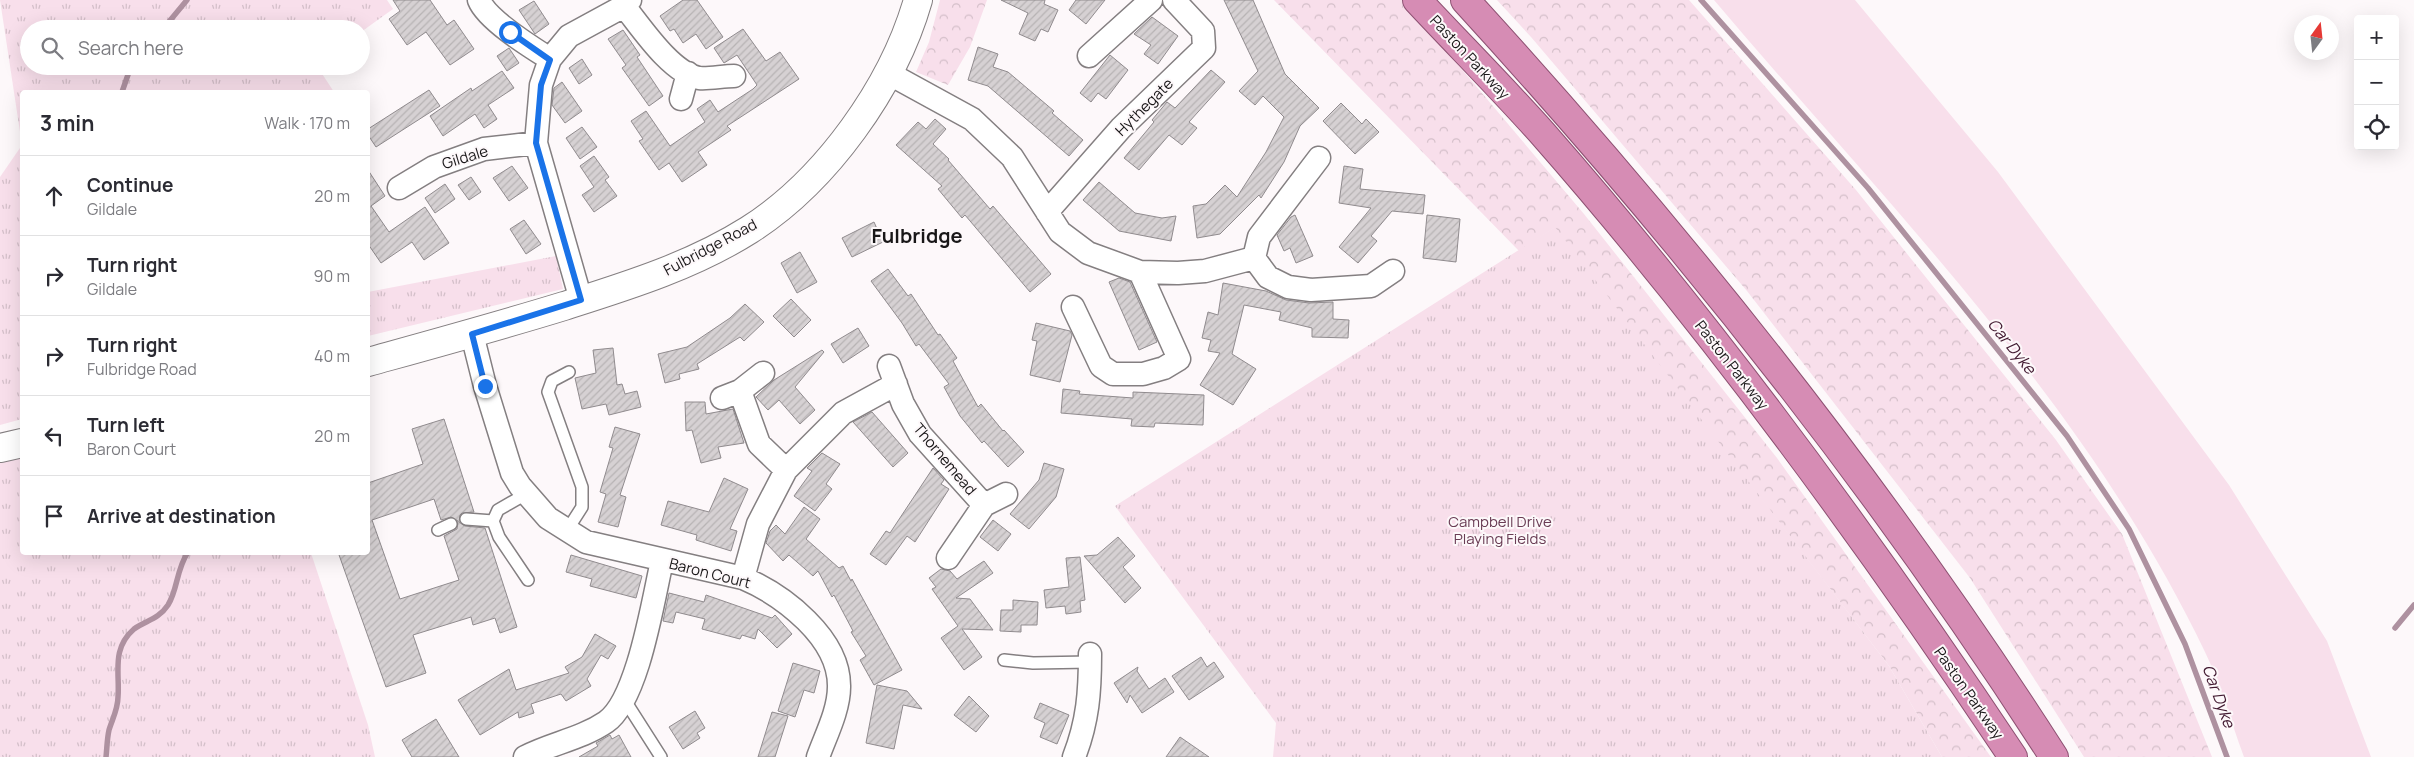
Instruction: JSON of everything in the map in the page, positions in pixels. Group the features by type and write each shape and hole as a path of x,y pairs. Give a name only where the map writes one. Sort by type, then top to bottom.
{"highway":[{"name":"Paston Parkway","path":"1417,0 1543,134 1697,320 1817,475 2013,757"},
{"path":"1465,0 1566,110 1736,315 1862,478 2011,690 2054,757"}],"street":[{"path":"479,0 482,6 510,32 550,60"},
{"name":"Fulbridge Road","path":"370,361 472,334 670,271 749,230 807,184 850,134 888,73 913,18 918,0"},
{"path":"1089,56 1151,0"},
{"name":"Hythegate","path":"1047,212 1121,128 1204,48 1203,31 1174,0"},
{"path":"581,300 536,143 541,85 550,60 569,36 627,3 665,55 681,70 698,78 734,76"},
{"path":"681,99 688,73"},
{"path":"888,73 972,120 1012,157 1060,232 1088,253 1108,262 1140,272 1178,273 1205,271 1254,258"},
{"name":"Gildale","path":"399,188 434,167 484,149 536,143"},
{"path":"1254,258 1259,237 1319,158"},
{"path":"1254,258 1268,276 1288,287 1311,290 1371,286 1393,271"},
{"path":"1073,307 1101,366 1113,374 1143,374 1164,368 1179,359 1140,272"},
{"name":"Baron Court","path":"472,334 512,473 526,494 548,518 566,532 586,542 662,561 743,578 772,592 792,607 818,634 833,657 839,687 838,700 818,757"},
{"path":"763,373 731,394 759,444 786,470"},
{"name":"Thornemead","path":"743,578 758,524 786,470 843,413 892,375 903,404 920,434 984,505"},
{"path":"0,448 20,443"},
{"name":"Thornemead","path":"948,558 984,505 1006,494"},
{"name":"Baron Court","path":"526,757 553,744 585,734 608,720 624,699 641,650 662,561"},
{"path":"1074,757 1084,731 1088,706 1090,658"}],"lane":[{"path":"566,532 582,507 582,486 548,392 552,381 569,372"},
{"path":"526,494 498,510 493,521 499,537 528,580"},
{"path":"466,519 493,521"},
{"path":"438,530 451,524"},
{"path":"1004,660 1033,663 1090,658"},
{"path":"624,699 661,757"}],"green space":[{"path":"0,0 387,0 393,9 370,26 370,20 20,20 20,75 323,75 333,90 20,90 20,132"},
{"path":"940,0 987,0 970,47 948,85 916,72 929,42"},
{"path":"1274,0 1402,0 1584,214 1777,458 1991,757 1942,757 1889,666 1554,228 1519,251"},
{"path":"1497,0 1689,0 1856,190 2056,440 2122,534 2212,757 2084,757 1970,578 1747,291 1531,37"},
{"path":"1714,0 1855,0 1998,172 2229,485 2327,641 2371,757 2244,757 2221,690 2205,652 2157,561 2103,474 2044,391 1981,311"},
{"path":"20,148 20,420 0,425 0,177"},
{"name":"Campbell Drive Playing Fields","path":"1555,227 1889,666 1942,757 1273,757 1276,723 1115,506"},
{"path":"556,256 563,289 370,336 370,292"},
{"path":"20,458 20,555 312,555 368,725 375,757 0,757 0,463"}],"building":[{"path":"393,0 430,0 447,25 454,20 474,49 450,65 426,32 407,45 389,19 400,11"},
{"path":"683,0 697,0 723,37 706,49 696,34 683,43 674,29 670,31 660,16"},
{"path":"1001,0 1045,0 1044,4 1058,10 1048,32 1041,29 1035,41 1019,34 1028,13"},
{"path":"1076,0 1105,0 1086,24 1069,10"},
{"path":"1224,0 1253,0 1285,74 1319,108 1300,126 1284,162 1261,198 1259,195 1220,234 1197,238 1193,206 1206,204 1225,185 1237,197 1266,152 1284,117 1263,96 1255,105 1239,91 1258,71"},
{"path":"534,1 549,24 535,34 519,10"},
{"path":"1152,17 1178,36 1158,64 1144,54 1151,45 1134,34"},
{"path":"743,29 766,61 780,52 799,79 727,126 731,130 698,152 707,165 682,182 669,163 659,170 639,141 643,139 631,121 646,111 670,146 705,122 697,109 710,100 718,112 753,89 757,85 737,55 724,63 714,48"},
{"path":"623,30 640,55 637,57 663,96 649,106 622,68 626,65 608,39"},
{"path":"978,47 998,54 993,67 1008,72 1054,111 1052,113 1083,140 1069,156 988,86 968,80"},
{"path":"509,48 519,63 507,71 497,56"},
{"path":"1110,55 1128,70 1106,99 1098,93 1091,102 1080,93"},
{"path":"582,59 592,75 579,84 569,68"},
{"path":"1211,70 1225,82 1189,122 1197,128 1182,145 1169,135 1139,170 1124,158 1154,122 1152,120 1167,102 1175,108"},
{"path":"502,71 514,88 488,105 497,119 484,128 475,114 443,136 430,116 471,88 472,91"},
{"path":"562,82 582,111 565,123 552,105 554,88"},
{"path":"429,90 440,106 376,147 370,138 370,128"},
{"path":"1341,103 1362,124 1366,119 1379,132 1355,154 1323,121"},
{"path":"935,119 946,129 933,144 949,159 990,209 993,206 1051,274 1030,292 965,215 962,218 938,189 942,186 896,145 918,122 926,129"},
{"path":"582,127 597,147 580,159 566,138"},
{"path":"594,156 609,177 605,180 617,196 594,212 582,195 594,187 580,166"},
{"path":"512,166 528,188 509,201 493,178"},
{"path":"1344,166 1363,169 1360,189 1425,195 1423,214 1392,211 1371,236 1377,241 1358,263 1339,247 1371,208 1339,203"},
{"path":"370,173 385,196 371,206 389,232 425,207 449,243 424,260 412,242 381,263 370,247"},
{"path":"471,177 481,192 469,200 458,185"},
{"path":"1099,182 1135,213 1162,218 1176,216 1171,241 1119,231 1083,200"},
{"path":"445,184 455,199 435,213 425,198"},
{"path":"1295,215 1313,256 1296,263 1290,248 1284,251 1277,235 1291,217"},
{"path":"1427,215 1460,219 1456,262 1423,258"},
{"path":"524,220 541,244 526,254 510,229"},
{"path":"874,222 883,242 852,257 842,238"},
{"path":"800,252 817,282 797,293 781,263"},
{"path":"888,269 908,296 911,294 938,335 940,334 957,358 953,361 978,407 981,404 1003,431 1024,452 1008,467 984,441 982,443 960,416 944,387 949,384 919,344 916,346 902,323 871,281"},
{"path":"1119,278 1130,282 1157,342 1139,350 1109,282"},
{"path":"1223,283 1266,291 1286,300 1309,303 1333,302 1333,319 1349,320 1348,338 1312,337 1312,328 1279,320 1281,312 1244,305 1232,354 1256,369 1233,405 1200,385 1220,353 1208,351 1211,340 1202,338 1208,312 1218,315"},
{"path":"791,299 811,320 794,337 773,316"},
{"path":"745,304 764,322 744,341 740,337 697,364 699,369 679,374 680,379 665,383 658,354 687,347 730,318"},
{"path":"1036,323 1070,331 1072,335 1060,382 1030,375 1037,341 1032,340"},
{"path":"858,328 869,346 843,363 831,344"},
{"path":"613,348 617,385 622,384 625,394 637,391 641,407 609,415 606,404 582,409 575,378 596,373 593,350"},
{"path":"822,350 824,352 795,387 815,410 800,424 779,400 768,410 756,397 774,380"},
{"path":"1063,389 1080,391 1079,394 1133,398 1133,392 1204,395 1203,425 1155,423 1154,427 1131,426 1132,419 1061,413"},
{"path":"685,402 705,402 706,414 733,409 744,443 718,447 721,458 701,463 692,430 686,431"},
{"path":"872,412 908,453 893,467 853,422"},
{"path":"444,419 474,512 462,513 459,522 465,526 485,528 517,627 500,633 495,618 473,625 471,617 413,635 426,673 386,687 339,555 370,555 370,482 423,464 412,429","holes":["434,499 441,520 451,517 458,521 457,529 444,536 459,580 400,599 372,520"]},
{"path":"615,427 640,434 620,495 626,497 618,527 598,522 606,494 600,492 613,448 609,447"},
{"path":"822,453 840,464 826,484 832,489 815,511 794,496 812,471 807,468"},
{"path":"1044,463 1064,469 1056,497 1029,529 1010,514 1039,480"},
{"path":"933,468 944,480 941,484 949,489 915,542 907,536 886,565 870,554 886,531 890,533"},
{"path":"724,478 748,489 730,529 737,531 731,551 696,540 697,535 661,525 668,501 709,512"},
{"path":"804,507 820,519 806,539 839,568 843,566 902,670 874,685 860,660 866,656 851,632 853,631 834,595 832,597 818,571 813,576 789,555 783,561 766,543 770,531 776,525 785,534"},
{"path":"993,520 1011,534 998,551 980,537"},
{"path":"1118,537 1135,556 1123,567 1141,588 1125,603 1084,556 1097,555"},
{"path":"571,555 642,576 636,598 590,586 592,579 566,572"},
{"path":"1080,557 1085,600 1080,601 1081,612 1066,614 1065,606 1046,608 1044,590 1069,587 1066,558"},
{"path":"984,561 993,573 956,598 970,599 993,630 962,629 982,657 964,670 941,638 958,626 932,589 936,587 929,578 941,569 950,571 957,579"},
{"path":"669,593 704,602 706,595 772,618 775,615 792,634 777,648 758,629 755,639 742,635 740,639 702,629 705,619 676,612 673,623 663,621"},
{"path":"1013,600 1038,602 1037,625 1021,625 1021,632 1000,631 1001,610 1013,610"},
{"path":"595,634 616,646 608,659 601,655 587,679 591,686 566,701 561,694 531,704 534,713 519,718 518,712 480,735 458,700 509,669 516,690 569,673 565,667 582,657"},
{"path":"1201,657 1207,667 1214,662 1224,677 1189,700 1172,676"},
{"path":"793,663 820,671 814,693 804,690 795,717 778,711"},
{"path":"1138,667 1137,671 1149,689 1165,678 1174,692 1142,713 1130,695 1127,703 1114,683"},
{"path":"877,685 907,691 922,709 903,705 894,749 866,743"},
{"path":"969,696 989,716 976,732 954,715"},
{"path":"1040,703 1069,715 1057,744 1040,737 1045,723 1034,718"},
{"path":"695,711 705,728 697,733 700,738 683,749 669,727"},
{"path":"772,712 788,716 775,757 758,757"},
{"path":"436,719 459,757 412,757 402,740"},
{"path":"610,735 612,739 619,735 631,757 579,757 598,746 596,743"},
{"path":"1180,737 1209,757 1166,757"}],"waterway":[{"path":"170,20 187,0"},
{"name":"Car Dyke","path":"1701,0 1868,188 2067,436 2129,529 2185,644 2227,757"},
{"path":"123,90 128,75"},
{"path":"106,757 109,730 118,701 118,661 122,645 134,629 156,617 168,605 186,555"},
{"path":"2395,628 2414,605"}],"district":[{"name":"Fulbridge","path":"917,235"}],"route":[{"path":"485,386 472,334 581,300 536,143 541,85 550,60 510,32"}]}
